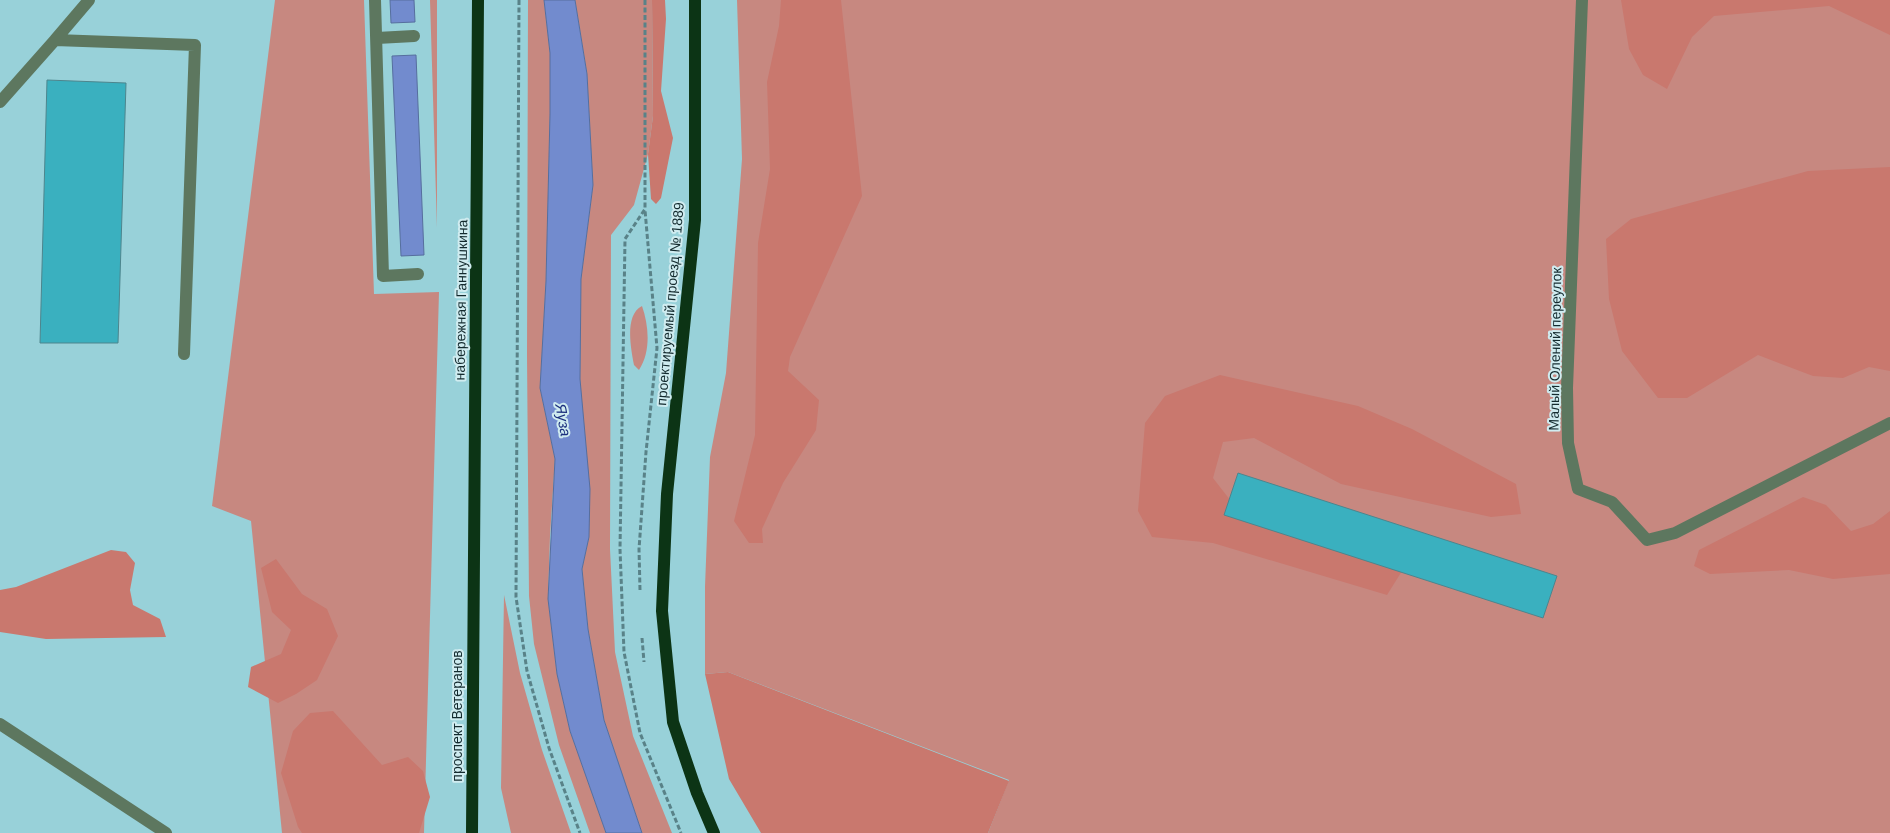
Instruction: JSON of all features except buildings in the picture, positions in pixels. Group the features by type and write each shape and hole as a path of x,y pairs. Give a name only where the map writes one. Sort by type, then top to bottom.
{"main road":[{"name":"набережная Ганнушкина","path":"473,600 478,0"},
{"name":"проектируемый проезд № 1889","path":"695,0 695,220 667,494 662,611 673,722 714,833"},
{"name":"проспект Ветеранов","path":"472,833 473,600"}],"lane":[{"path":"0,102 89,0"},
{"path":"376,0 383,276 418,274"},
{"name":"Малый Олений переулок","path":"1582,0 1568,388 1568,443 1578,489 1612,502 1647,540 1675,533 1890,423"},
{"path":"377,38 414,36"},
{"path":"56,40 195,45 184,354"},
{"path":"0,724 166,833"}],"path":[{"path":"519,0 516,597 527,671 549,748 580,833"},
{"path":"645,0 645,209 625,239 620,549 624,652 640,734 681,833"}],"shaded area":[{"path":"275,0 364,0 374,294 439,292 424,833 282,833 251,521 212,506"},
{"path":"430,0 437,0 437,228"},
{"path":"528,0 544,0 550,53 546,281 540,388 555,459 548,599 557,674 570,731 606,833 590,833 559,745 534,644 529,596 527,355"},
{"path":"575,0 652,0 653,116 648,154 634,205 611,235 610,549 615,652 633,736 672,833 642,833 604,720 588,629 582,569 589,537 580,379 581,279 593,185 587,74"},
{"path":"652,0 665,0 666,19 661,91 673,138 661,198 656,204 651,199 648,154 653,116"},
{"path":"737,0 1890,0 1890,833 988,833 1009,780 728,672 705,674 705,587 710,457 726,373 742,159"},
{"path":"781,0 841,0 862,196 790,357 788,371 819,400 816,430 783,483 762,529 763,543 749,543 734,521 755,435 758,243 770,169 767,82 779,26"},
{"path":"1621,0 1890,0 1890,35 1829,6 1714,16 1692,37 1667,89 1643,75 1629,49"},
{"path":"1890,167 1890,371 1869,367 1843,378 1813,376 1758,355 1687,398 1658,398 1622,351 1609,299 1606,239 1631,219 1808,171"},
{"path":"642,306 648,339 646,355 639,370 634,365 630,333 636,310"},
{"path":"1220,375 1358,406 1412,429 1516,484 1521,514 1491,517 1341,484 1254,438 1223,442 1213,478 1248,523 1356,540 1402,571 1387,595 1213,543 1152,537 1138,511 1145,423 1165,396"},
{"path":"1803,497 1826,505 1851,531 1873,524 1890,511 1890,574 1833,579 1789,570 1710,574 1694,566 1699,550"},
{"path":"111,550 126,552 135,563 130,590 133,605 160,619 166,637 46,639 0,632 0,590 16,587"},
{"path":"276,559 302,594 327,609 338,636 317,680 278,703 248,687 251,667 281,654 291,630 272,612 261,568"},
{"path":"504,595 520,673 542,750 571,833 511,833 501,788"},
{"path":"728,672 1009,781 988,833 761,833 729,779 705,674"},
{"path":"333,711 382,765 408,757 423,771 430,797 419,833 302,833 298,827 281,773 293,731 310,713"}],"water":[{"path":"390,0 414,0 415,22 391,23"},
{"name":"Яуза","path":"544,0 575,0 587,74 593,185 581,279 580,379 590,489 589,537 582,569 588,629 604,720 642,833 606,833 570,731 557,674 548,599 555,459 540,388 546,281 550,114 550,53"},
{"path":"416,55 424,255 401,256 392,56"}]}
